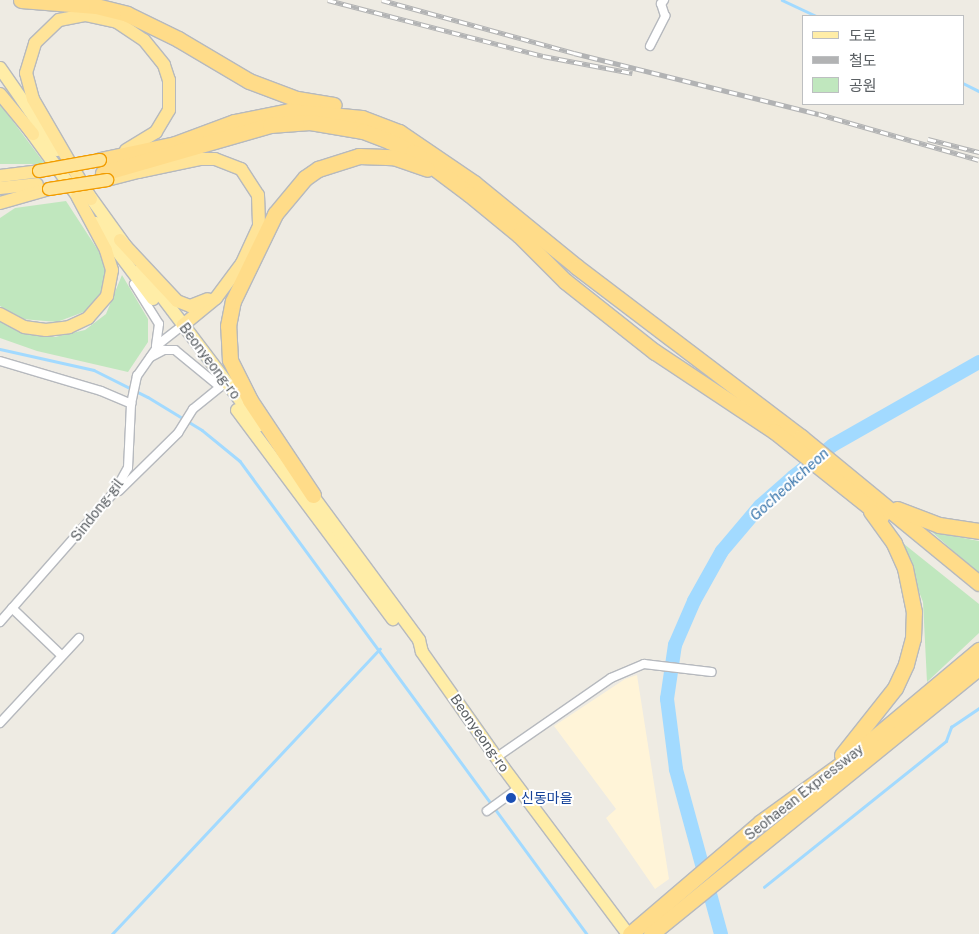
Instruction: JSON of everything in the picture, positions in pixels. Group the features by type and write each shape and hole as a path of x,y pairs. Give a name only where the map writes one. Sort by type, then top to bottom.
{"highway":[{"path":"21,0 96,6 128,14 269,90 297,99 346,106 403,127 428,143 565,280 648,346 797,441 979,594"},
{"path":"91,199 33,99 26,73 31,51 41,34 59,20 70,17 100,16 133,30 155,51 170,80 169,110 156,132 103,171"},
{"path":"0,94 33,134"},
{"path":"103,171 234,122 288,111 322,112 362,118 399,132 472,188"},
{"path":"0,203 48,186 270,125 310,122 363,132 413,152 472,188"},
{"path":"139,172 230,136"},
{"path":"313,496 250,400 230,360 230,313 261,241 283,202 305,178 318,169 346,159 393,158 472,188"},
{"path":"0,171 139,172 200,159 228,162 241,169 258,195 259,226 232,278 216,298 180,327"},
{"path":"0,176 39,171"},
{"path":"0,188 48,186"},
{"path":"0,194 48,186"},
{"path":"0,314 24,327 46,330 69,327 88,318 107,296 112,270 77,196"},
{"path":"120,240 170,296 190,306 213,295 252,242"},
{"path":"867,498 922,520 954,529 979,531"},
{"path":"867,498 979,583"},
{"path":"792,800 826,771 878,713 902,676 910,651 914,612 906,568 894,543 867,498"},
{"name":"Seohaean Expressway","path":"651,934 772,836 974,666 979,650"},
{"name":"Seohaean Expressway","path":"629,934 761,822 974,666"}],"main road":[{"name":"Beonyeong-ro","path":"0,68 220,387 413,646 422,652 519,788 629,934"},
{"name":"Beonyeong-ro","path":"0,86 77,196 313,496 419,640 422,652"}],"street":[{"path":"650,46 665,16 661,4 664,0"},
{"path":"89,218 157,316 159,339 147,360"},
{"name":"Sindong-gil","path":"0,622 90,522 115,491 128,468 131,404 137,376 147,360 180,327"},
{"path":"90,522 182,426 193,409 220,387 175,350 164,350 147,360"},
{"path":"0,361 100,391 131,404"},
{"path":"12,608 62,656"},
{"path":"0,723 78,638"},
{"path":"497,757 611,678 644,664 708,672"},
{"path":"489,810 519,788"}],"shaded area":[{"path":"637,675 669,879 655,889 606,818 616,809 554,726 625,679"}],"green space":[{"path":"0,104 45,164 0,164"},
{"path":"66,201 107,264 105,287 89,310 57,322 22,319 0,306 0,218 15,208"},
{"path":"122,275 148,319 148,342 128,372 37,351 0,338 0,319 23,332 55,337 85,330 106,314"},
{"path":"932,532 979,541 979,574"},
{"path":"899,540 979,604 979,633 927,682 923,602"}],"waterway":[{"path":"782,0 815,15"},
{"path":"964,84 979,91"},
{"path":"0,349 94,370 148,397 202,430 240,461 587,934"},
{"name":"Gocheokcheon","path":"721,934 676,769 667,699 675,645 694,601 722,551 760,506 793,477 833,445 979,362"},
{"path":"112,934 380,649"},
{"path":"764,887 946,741 951,727 979,708"}],"railway":[{"path":"328,0 543,56 632,73"},
{"path":"382,0 574,53 819,114 979,160"},
{"path":"928,139 979,152"}],"place":[{"name":"신동마을","path":"511,798"}]}
